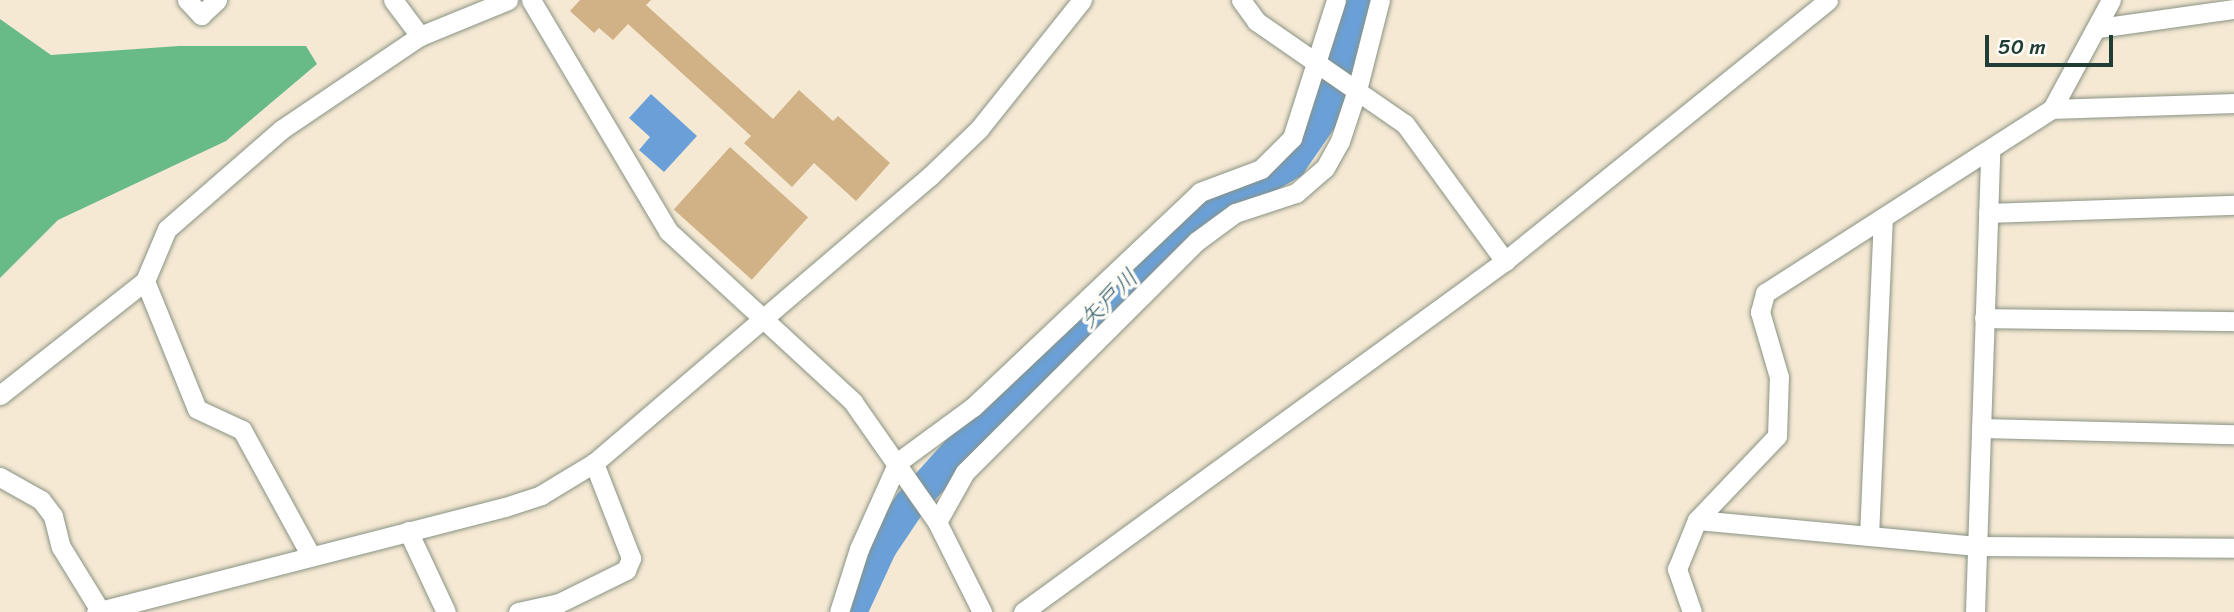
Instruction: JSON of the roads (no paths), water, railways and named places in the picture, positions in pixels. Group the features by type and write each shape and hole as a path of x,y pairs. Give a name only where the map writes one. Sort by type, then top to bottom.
{"street":[{"path":"187,0 201,15 217,0"},
{"path":"393,0 420,36"},
{"path":"0,395 145,281 167,229 282,129 420,36 508,0"},
{"path":"531,0 668,231 853,402 902,468 937,522 982,612"},
{"path":"0,477 41,500 53,516 61,547 99,611 541,495 594,463 765,320 979,130 1082,0"},
{"path":"1241,0 1256,21 1405,124 1506,261"},
{"path":"839,612 859,550 902,468 973,407 1200,192 1261,169 1292,138 1318,64 1336,0"},
{"path":"937,522 965,472 1197,241 1235,212 1297,193 1325,168 1340,141 1357,90 1380,0"},
{"path":"1023,612 1506,261 1828,0"},
{"path":"1692,612 1677,569 1697,520 1777,436 1779,377 1759,312 1765,293 1990,153 2052,109 2111,0"},
{"path":"2098,28 2234,9"},
{"path":"2052,109 2234,103"},
{"path":"1975,612 1990,153"},
{"path":"1988,213 2234,205"},
{"path":"1869,536 1883,218"},
{"path":"145,281 197,409 242,430 311,556"},
{"path":"1984,318 2234,321"},
{"path":"1981,428 2234,434"},
{"path":"518,612 559,603 626,570 631,558 594,463"},
{"path":"1697,520 1977,546 2234,548"},
{"path":"408,531 446,612"}],"water":[{"path":"651,94 697,136 664,172 639,150 650,137 629,118"}],"waterway":[{"name":"矢戸川","path":"851,612 881,547 910,504 981,425 1206,203 1257,183 1291,163 1329,108 1357,0"}]}
